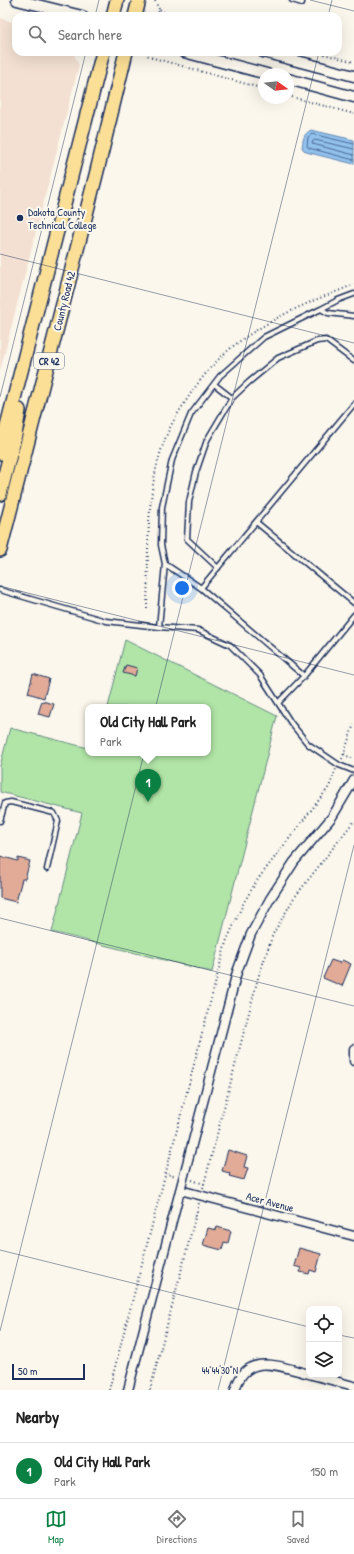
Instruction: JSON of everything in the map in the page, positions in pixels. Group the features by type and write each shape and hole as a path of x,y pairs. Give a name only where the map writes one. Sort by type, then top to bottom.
{"highway":[{"path":"114,12 117,0"},
{"path":"136,12 139,0"},
{"name":"CR 42","path":"0,453 102,56"},
{"name":"County Road 42","path":"0,550 125,56"},
{"path":"0,494 15,435 19,410 19,378"}],"street":[{"path":"17,0 66,12"},
{"path":"199,56 258,72"},
{"path":"278,56 354,76"},
{"path":"294,81 354,97"},
{"path":"128,1390 237,972 251,934 270,899 294,862 332,817 354,780"},
{"path":"354,1049 354,1061"},
{"name":"Acer Avenue","path":"180,1190 354,1236"},
{"path":"235,1390 238,1380 242,1374 257,1365 264,1363 306,1373"},
{"path":"323,1378 354,1386"}],"lane":[{"path":"292,0 302,2 302,0"},
{"path":"159,627 166,564 161,545 162,507 172,460 191,414 220,376 264,337 338,300 354,294"},
{"path":"321,309 328,313 354,316"},
{"path":"218,568 187,539 189,502 196,472 207,440 220,416 232,398 278,358 317,340 326,340 354,361"},
{"path":"214,384 232,398"},
{"path":"201,588 354,404"},
{"path":"256,522 354,603"},
{"path":"166,564 201,588 304,676"},
{"path":"0,590 106,621 198,630 230,645 260,675 291,723 308,744 339,765 354,771"},
{"path":"278,703 304,676 354,615"},
{"path":"0,821 6,803 11,802 54,813 58,821 47,870"}],"path":[{"path":"155,1 159,9 164,12"},
{"path":"148,56 258,87"},
{"path":"331,56 354,62"},
{"path":"294,98 354,114"},
{"path":"147,609 150,509 154,480 160,455 179,410 203,375 224,354 243,339 304,304 354,284"},
{"path":"344,754 354,760"},
{"path":"150,1390 258,978 273,934 294,898 354,820"}],"shaded area":[{"name":"Dakota County Technical College","path":"0,18 12,22 12,56 75,56 79,65 0,371"}],"green space":[{"path":"125,640 277,716 212,972 52,932 82,813 0,792 0,766 10,728 85,747 85,756 211,756 211,704 109,704"}],"water":[{"path":"311,130 354,140 354,164 306,152 302,148 303,140 306,133"}],"building":[{"path":"126,665 137,668 135,676 123,673"},
{"path":"33,674 49,679 44,698 28,693"},
{"path":"42,701 54,704 50,717 38,714"},
{"path":"0,856 18,861 18,858 30,861 25,879 22,879 16,902 0,898"},
{"path":"331,960 340,963 342,960 351,964 342,986 323,978"},
{"path":"228,1150 247,1156 244,1167 248,1168 244,1180 229,1176 230,1173 222,1171"},
{"path":"217,1227 231,1231 228,1243 224,1242 222,1250 203,1245 208,1228 216,1230"},
{"path":"299,1248 321,1254 316,1272 310,1270 309,1274 300,1272 301,1268 294,1266"}],"place":[{"name":"Dakota County Technical College","path":"20,218"},
{"name":"Old City Hall Park","path":"148,802"}]}
